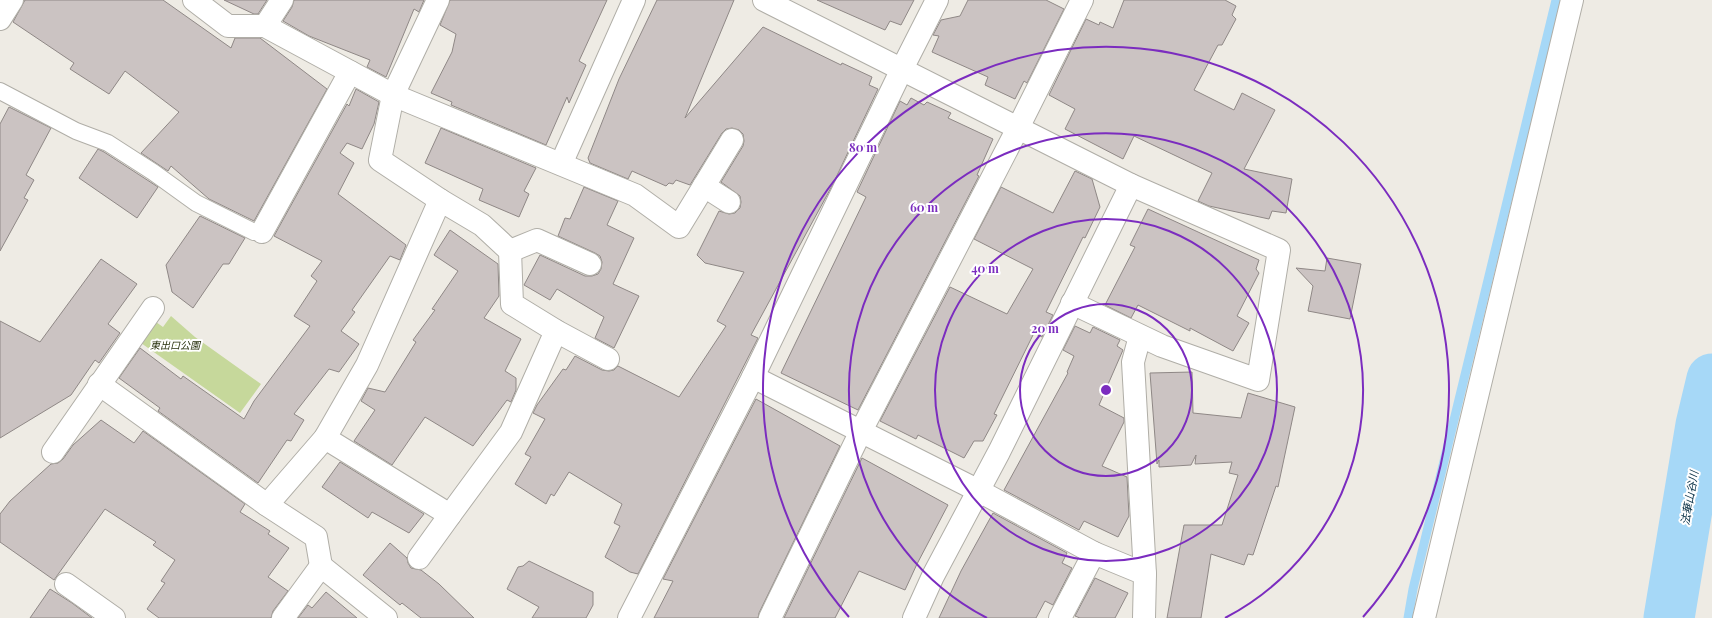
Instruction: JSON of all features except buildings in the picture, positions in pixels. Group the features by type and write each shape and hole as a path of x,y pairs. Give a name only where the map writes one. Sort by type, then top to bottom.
{"street":[{"path":"0,19 12,0"},
{"path":"194,0 228,26 265,26 393,95 635,195 679,227 732,140"},
{"path":"265,26 282,0"},
{"path":"438,0 393,95 380,160 440,200 482,225 510,251 512,304 556,331 608,359"},
{"path":"561,164 634,0"},
{"path":"764,0 1131,185 1279,250 1258,380 1162,346 1072,303"},
{"path":"629,618 752,377 937,0"},
{"path":"770,618 861,431 1018,128 1082,0"},
{"path":"1424,618 1572,0"},
{"path":"262,232 350,72"},
{"path":"914,618 933,576 979,491 1131,185"},
{"path":"704,186 729,202"},
{"path":"267,504 325,438 367,365 440,200"},
{"path":"510,251 537,240 590,264"},
{"path":"53,452 153,308"},
{"path":"419,558 510,432 556,331"},
{"path":"1140,336 1133,362 1145,574 1144,618"},
{"path":"752,377 979,491 1094,553 1145,574"},
{"path":"99,384 316,538 321,566 386,618"},
{"path":"325,438 450,515"},
{"path":"1060,618 1094,553"},
{"path":"283,618 321,566"},
{"path":"66,584 114,618"}],"lane":[{"path":"0,91 76,131 108,144 153,172 196,203 254,232 262,232"}],"green space":[{"name":"東出口公園","path":"171,316 195,337 261,384 240,413 141,343 156,322 163,327"}],"waterway":[{"path":"1408,618 1413,589 1556,0"},
{"name":"法華山谷川","path":"1669,618 1701,425 1712,379"}]}
